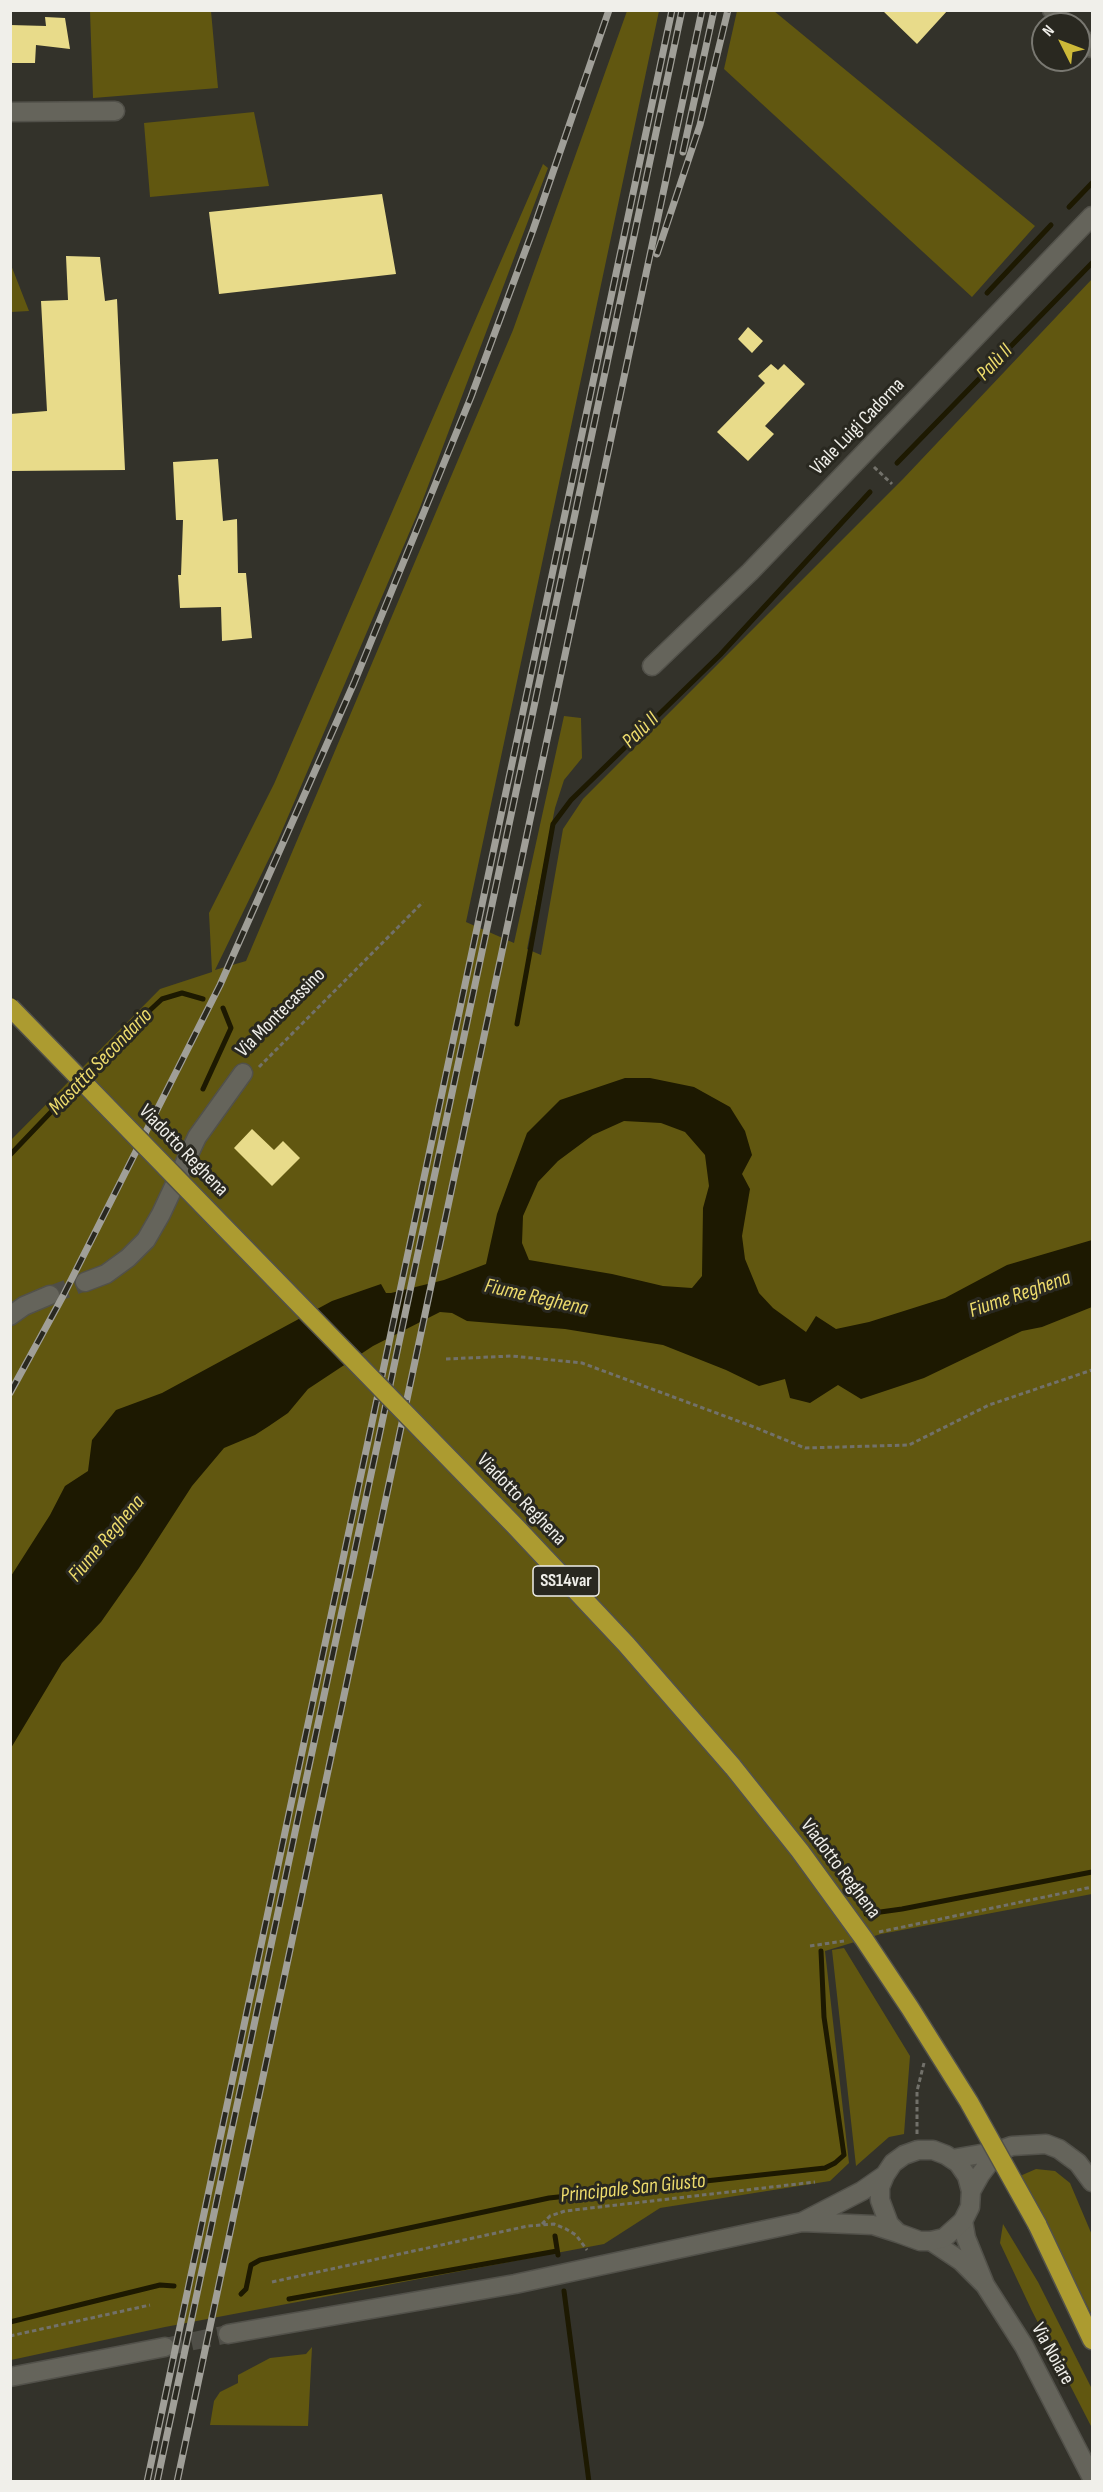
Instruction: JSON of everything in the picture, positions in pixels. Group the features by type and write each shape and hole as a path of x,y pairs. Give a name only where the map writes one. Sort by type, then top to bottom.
{"highway":[{"name":"Viadotto Reghena","path":"10,1007 507,1518 626,1644 733,1767 813,1869 910,2008 969,2102 1037,2224 1092,2340"}],"street":[{"path":"10,112 115,111"},
{"name":"Viale Luigi Cadorna","path":"652,666 750,572 1092,216"},
{"name":"Via Montecassino","path":"85,1282 106,1274 128,1258 146,1240 197,1137 223,1098 249,1072"},
{"path":"10,1316 24,1306 50,1295"},
{"path":"952,2159 972,2157 1012,2146 1046,2144 1059,2149 1078,2163 1092,2182"},
{"path":"228,2334 515,2284 802,2222 855,2223 898,2232 920,2241 931,2241 944,2238 963,2221 970,2207 971,2191 967,2176 952,2159 933,2151 918,2150 899,2159 885,2175 846,2200 802,2222"},
{"path":"971,2191 998,2151"},
{"path":"885,2175 880,2187 881,2206 889,2224 898,2232"},
{"name":"Via Noiare","path":"963,2221 966,2238 985,2285 1024,2346 1092,2478"},
{"name":"Via Noiare","path":"931,2241 961,2261 985,2285"},
{"path":"10,2377 165,2347"}],"path":[{"path":"863,454 892,484"},
{"name":"Via Montecassino","path":"249,1072 423,902"},
{"path":"446,1359 512,1356 582,1363 805,1448 909,1445 989,1405 1092,1370"},
{"path":"872,1934 1092,1887"},
{"path":"810,1946 851,1939"},
{"path":"918,2150 917,2091 926,2059"},
{"path":"540,2225 550,2216 565,2211 815,2182"},
{"path":"272,2282 516,2228 554,2224 576,2235 586,2247 591,2266"},
{"path":"10,2336 150,2305"}],"shaded area":[{"path":"90,11 211,11 218,88 93,98"},
{"path":"627,11 659,11 466,922 514,943 564,716 581,718 582,758 564,780 555,808 527,949 541,955 563,829 583,799 903,479 1092,279 1092,1894 881,1934 825,1951 849,2163 830,2181 660,2208 604,2244 165,2327 11,2360 11,1140 160,989 212,972 209,913 274,784 543,164 548,168 419,510 278,840 215,970 246,961 513,330"},
{"path":"737,11 774,11 1035,226 972,297 724,69"},
{"path":"254,112 269,186 150,197 144,123"},
{"path":"11,265 29,311 11,312"},
{"path":"844,1948 910,2056 904,2134 889,2137 856,2166 832,1950"},
{"path":"1036,2169 1055,2171 1070,2183 1092,2235 1092,2315 1020,2176"},
{"path":"1003,2224 1038,2282 1092,2389 1092,2428 1000,2243"},
{"path":"312,2347 308,2426 210,2425 214,2401 220,2392 238,2383 238,2375 270,2358 306,2354"}],"water":[{"name":"Fiume Reghena","path":"625,1078 650,1078 694,1087 730,1107 745,1131 752,1155 742,1174 750,1189 742,1236 745,1259 759,1293 773,1308 806,1332 816,1316 836,1329 869,1322 945,1298 1007,1265 1092,1240 1092,1307 1042,1327 1022,1331 924,1378 861,1399 838,1385 810,1403 790,1398 785,1379 759,1386 663,1345 565,1329 467,1321 452,1313 440,1312 373,1346 308,1389 288,1413 255,1435 224,1448 192,1486 101,1622 62,1663 11,1748 11,1576 50,1515 65,1486 88,1471 92,1440 116,1410 162,1393 332,1301 381,1284 386,1293 391,1293 444,1280 486,1264 497,1214 527,1133 560,1100","holes":["624,1121 661,1123 685,1132 705,1155 709,1186 703,1208 702,1276 692,1288 663,1286 612,1274 529,1260 522,1243 523,1216 538,1182 558,1161 593,1135"]}],"building":[{"path":"882,10 948,10 917,44"},
{"path":"45,17 65,18 70,49 36,45 35,63 10,63 10,25 46,26"},
{"path":"382,194 396,274 219,294 209,212"},
{"path":"66,256 100,257 105,301 117,299 125,470 10,471 10,414 47,411 41,301 68,300"},
{"path":"748,327 763,341 752,353 738,339"},
{"path":"771,364 778,370 784,364 805,384 765,426 774,434 748,461 717,432 765,383 758,376"},
{"path":"218,459 223,521 237,519 238,573 246,573 252,638 222,641 221,607 180,608 178,575 181,575 183,520 176,520 173,462"},
{"path":"252,1129 274,1150 283,1141 300,1158 272,1186 234,1148"}],"waterway":[{"path":"1069,207 1092,183"},
{"path":"987,293 1051,225"},
{"name":"Palù II","path":"897,463 1092,263"},
{"name":"Palù II","path":"517,1024 553,824 571,800 720,655 870,492"},
{"name":"Masatta Secondario","path":"10,1155 133,1026 162,999 182,993 203,999"},
{"path":"203,1089 231,1028 223,1008"},
{"name":"Principale San Giusto","path":"866,1914 1092,1872"},
{"name":"Principale San Giusto","path":"241,2294 246,2289 251,2265 260,2260 549,2198 825,2168 835,2163 844,2155 824,2017 821,1951"},
{"path":"555,2236 558,2255"},
{"path":"289,2299 557,2251"},
{"name":"Principale San Giusto","path":"10,2322 160,2285 174,2286"},
{"path":"564,2291 589,2482"}],"tunnel":[{"path":"50,1295 85,1282"},
{"path":"165,2347 228,2334"}],"railway":[{"path":"10,1393 63,1296 220,985 354,683 471,397 533,230 609,10"},
{"path":"147,2482 672,10"},
{"path":"157,2482 682,10"},
{"path":"177,2482 702,10"},
{"path":"683,152 714,10"},
{"path":"657,254 700,125 728,10"}]}
